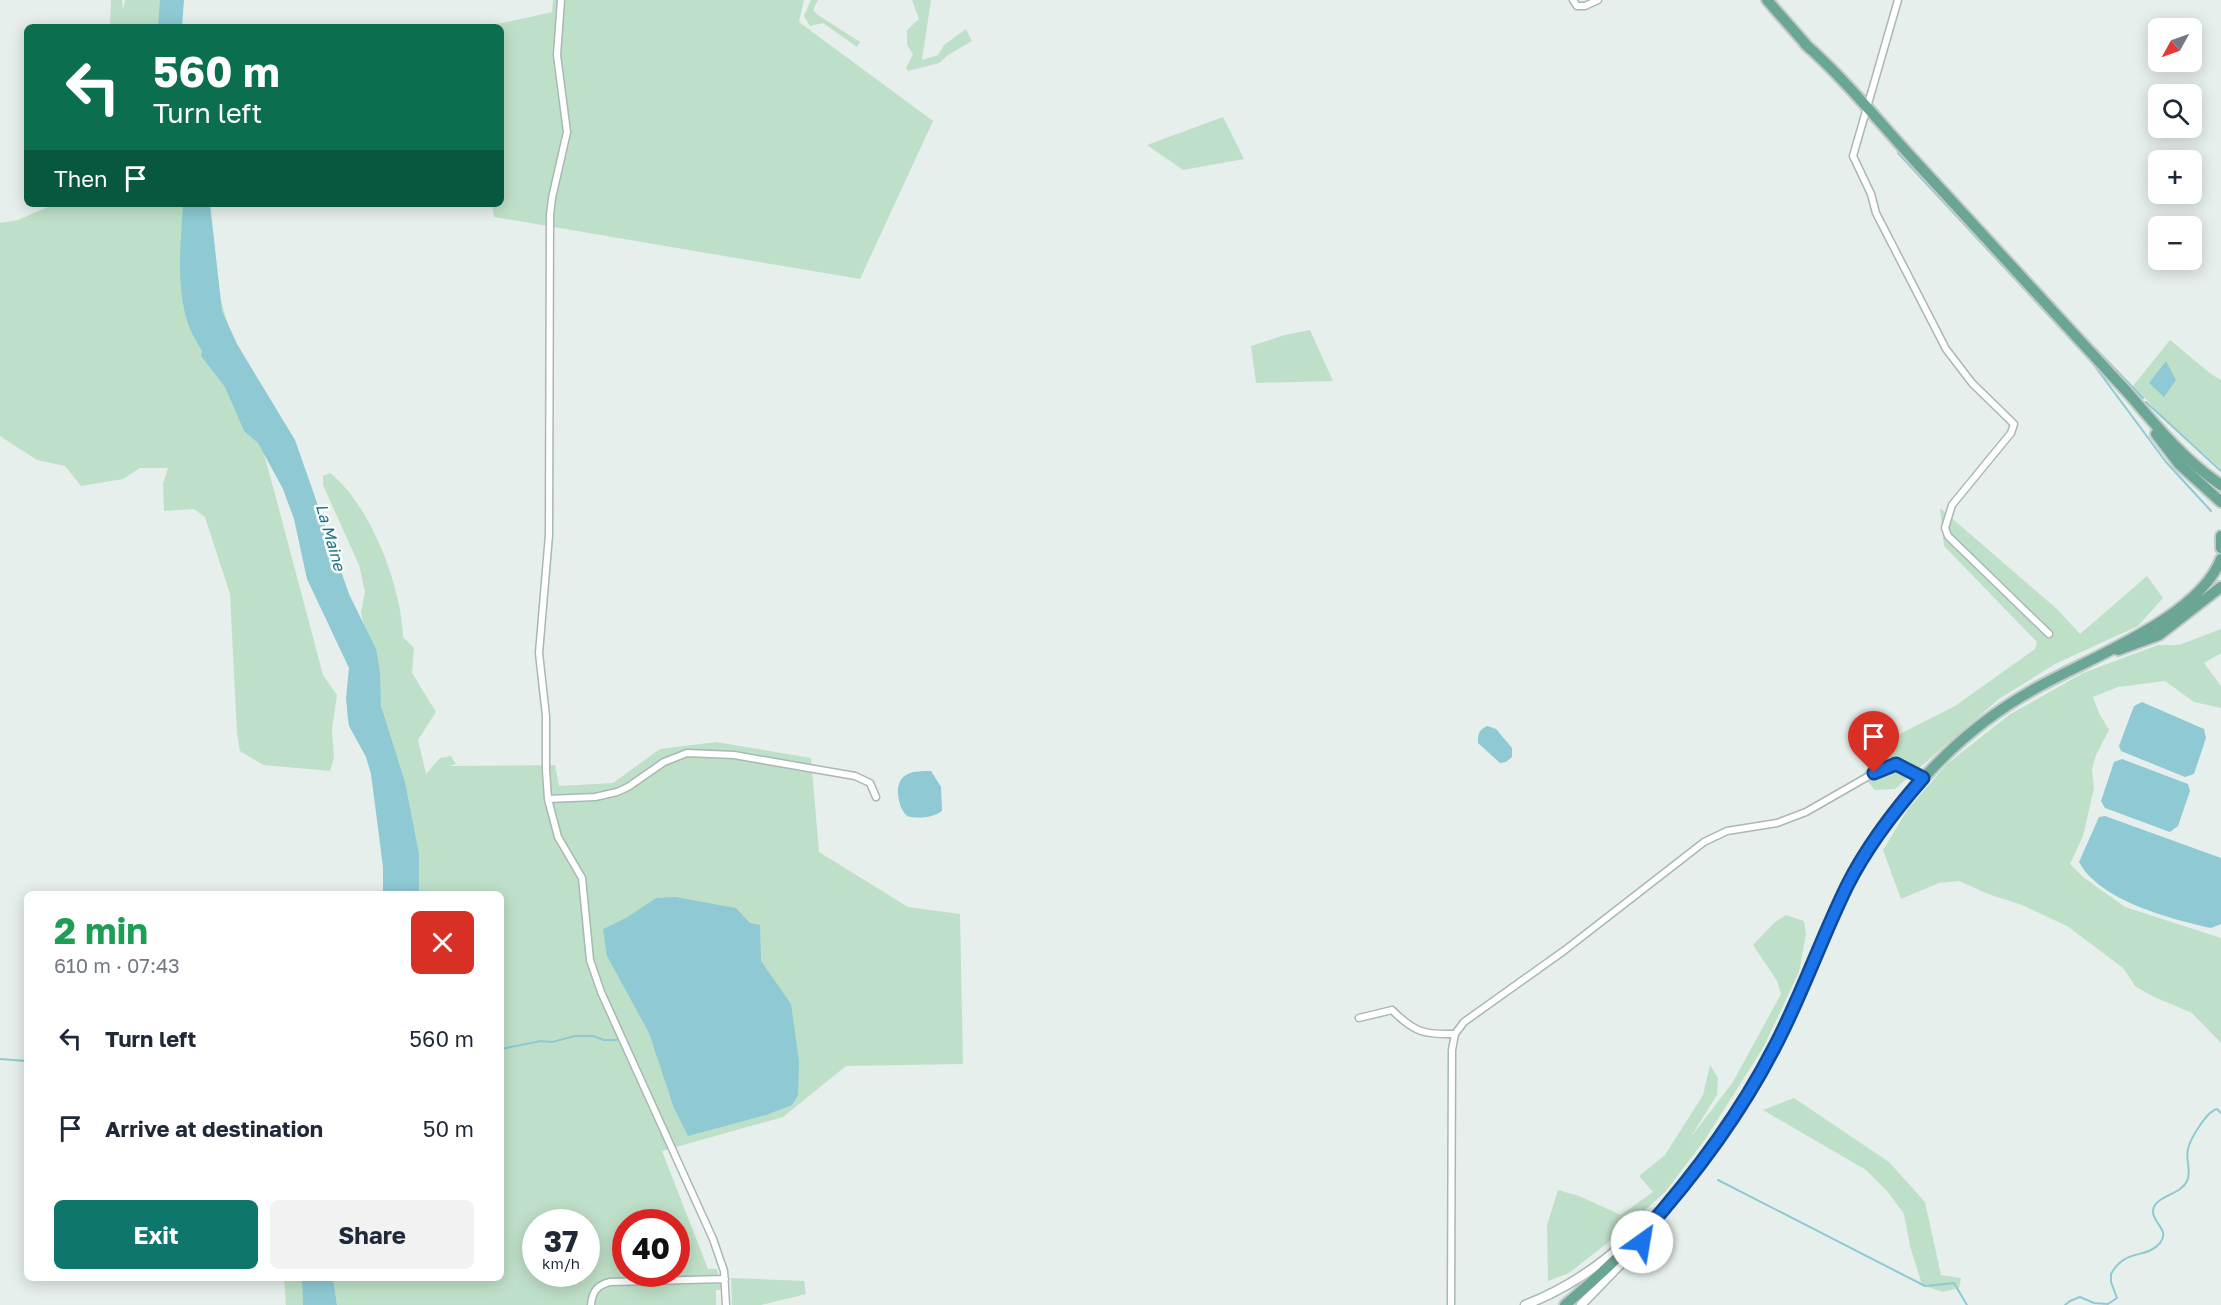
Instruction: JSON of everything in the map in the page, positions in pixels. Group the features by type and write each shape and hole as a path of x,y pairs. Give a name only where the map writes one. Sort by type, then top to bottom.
{"main road":[{"path":"1761,0 1911,156 2183,454 2221,485"},
{"path":"1767,0 1791,29"},
{"path":"2129,394 2170,455 2221,502"},
{"path":"2221,536 2221,548"},
{"path":"1564,1305 1643,1233 1703,1162 1767,1063 1848,884 1871,844 1923,778 1988,718 2030,691 2165,619 2209,580 2221,559"},
{"path":"2081,663 2134,646 2159,635 2221,587"}],"street":[{"path":"561,0 558,55 567,132 550,215 549,535 539,653 546,716 548,799 558,837 582,878 590,960 596,980 713,1239 725,1279 726,1305"},
{"path":"1573,0 1577,6 1584,6 1598,0"},
{"path":"1898,0 1854,156 1871,194 1876,213 1946,348 1972,383 2014,424 2011,434 1952,506 1945,528 1948,536 2049,634"},
{"path":"548,799 587,798 617,792 664,762 687,753 734,755 855,776 870,783 876,797"},
{"path":"1451,1305 1452,1068 1455,1034 1473,1015 1566,950 1704,842 1728,831 1777,823 1806,812 1874,773 1896,764 1923,778"},
{"path":"1359,1018 1392,1010 1411,1027 1425,1033 1455,1034"},
{"path":"1525,1305 1557,1291 1589,1272 1618,1250 1646,1223 1655,1220"},
{"path":"1581,1305 1642,1242 1643,1233"},
{"path":"591,1305 596,1289 609,1282 725,1279"}],"green space":[{"path":"111,0 122,0 123,10 125,0 163,0 162,24 110,24"},
{"path":"553,0 804,0 799,22 933,121 860,279 494,217 492,207 504,207 504,24 498,24 552,12"},
{"path":"811,0 818,0 813,10 818,15 860,42 857,47 823,23 810,26 804,16"},
{"path":"912,0 931,0 922,60 938,55 944,45 966,29 972,41 939,63 908,71 906,68 913,54 907,45 907,30 919,19"},
{"path":"1223,117 1244,159 1183,170 1147,145"},
{"path":"48,207 195,207 323,675 337,695 332,729 334,758 330,771 263,765 240,751 237,734 230,594 205,517 194,509 164,511 163,484 168,468 140,468 123,479 81,486 65,466 37,460 0,436 0,223 18,220"},
{"path":"1310,330 1333,381 1256,383 1251,346"},
{"path":"2170,340 2221,380 2221,469 2164,418 2133,386"},
{"path":"330,473 359,506 382,550 397,596 403,637 414,648 412,673 436,712 418,740 426,774 440,758 451,756 456,764 449,766 555,765 559,786 613,783 660,749 716,742 811,758 819,852 908,907 960,914 963,1064 846,1066 783,1117 662,1151 685,1209 612,1209 612,1287 690,1287 690,1223 708,1269 717,1269 718,1275 711,1275 714,1283 721,1283 722,1290 716,1290 716,1305 337,1305 333,1281 504,1281 504,891 412,891 375,669 361,613 365,592 359,565 323,485 323,476"},
{"path":"1940,508 2057,609 2080,634 2147,576 2163,598 2138,626 2055,664 1999,699 1895,789 1875,790 1862,775 1890,739 1955,706 2035,649 2037,642 1944,546"},
{"path":"2221,629 2221,653 2204,663 2221,686 2221,708 2194,702 2165,681 2118,687 2093,697 2109,730 2096,755 2092,769 2094,788 2083,836 2070,864 2083,877 2125,907 2221,938 2221,1043 2192,1013 2135,986 2123,968 2067,926 2022,905 1988,894 1959,881 1939,883 1901,899 1883,850 1908,809 1947,764 2009,715 2083,673 2158,645 2179,645"},
{"path":"1786,915 1804,921 1806,934 1799,972 1763,1048 1704,1141 1665,1192 1615,1237 1569,1273 1548,1281 1547,1225 1558,1190 1579,1196 1621,1215 1653,1192 1639,1176 1665,1155 1703,1095 1710,1065 1718,1078 1717,1095 1690,1138 1733,1082 1781,994 1777,981 1753,945 1774,923"},
{"path":"1794,1098 1889,1162 1925,1202 1941,1275 1961,1278 1959,1288 1943,1292 1922,1285 1910,1246 1904,1214 1888,1192 1866,1170 1763,1110"},
{"path":"731,1278 804,1281 806,1294 761,1305 732,1305"},
{"path":"284,1281 307,1281 310,1305 286,1305"}],"water":[{"path":"160,0 184,0 182,24 158,24"},
{"path":"183,207 210,207 222,311 237,344 295,440 349,594 376,649 380,672 381,706 405,782 419,854 419,891 383,891 383,867 371,774 366,757 348,720 346,698 349,668 307,579 294,519 283,489 258,443 244,431 225,387 201,356 202,351 189,326 182,296 180,250"},
{"path":"2166,361 2176,380 2164,397 2149,383"},
{"path":"2142,702 2204,729 2206,738 2194,774 2185,777 2121,751 2119,746 2134,706"},
{"path":"1487,726 1496,729 1512,748 1512,757 1506,762 1500,763 1478,743 1480,732"},
{"path":"2122,759 2188,784 2190,791 2178,826 2170,832 2105,808 2101,801 2114,762"},
{"path":"931,771 941,787 942,811 925,817 907,816 899,800 900,781 912,772"},
{"path":"2105,816 2221,858 2221,924 2211,928 2157,913 2119,898 2089,876 2079,862 2099,817"},
{"path":"675,897 736,908 750,923 760,925 761,961 791,1004 799,1061 798,1095 792,1105 766,1115 688,1136 674,1108 649,1033 607,956 603,929 626,918 656,898"},
{"path":"302,1281 333,1281 337,1305 303,1305"}],"waterway":[{"path":"1898,153 2091,361 2166,462 2211,511"},
{"path":"2065,317 2143,398"},
{"path":"2146,402 2221,471"},
{"path":"504,1048 541,1041 552,1042 575,1036 617,1040"},
{"path":"0,1059 24,1061"},
{"path":"2065,1305 2080,1297 2094,1303 2108,1304 2117,1298 2111,1282 2111,1274 2123,1260 2149,1251 2160,1243 2163,1234 2153,1214 2155,1205 2184,1186 2189,1169 2187,1153 2189,1144 2213,1111 2217,1109 2221,1113"},
{"path":"1718,1180 1925,1286 1954,1283 1967,1305"}],"route":[{"path":"1642,1242 1643,1233 1674,1199 1732,1121 1775,1046 1848,884 1871,844 1923,778 1896,764 1874,773"}],"water label":[{"name":"La Maine","path":"331,537"}]}
